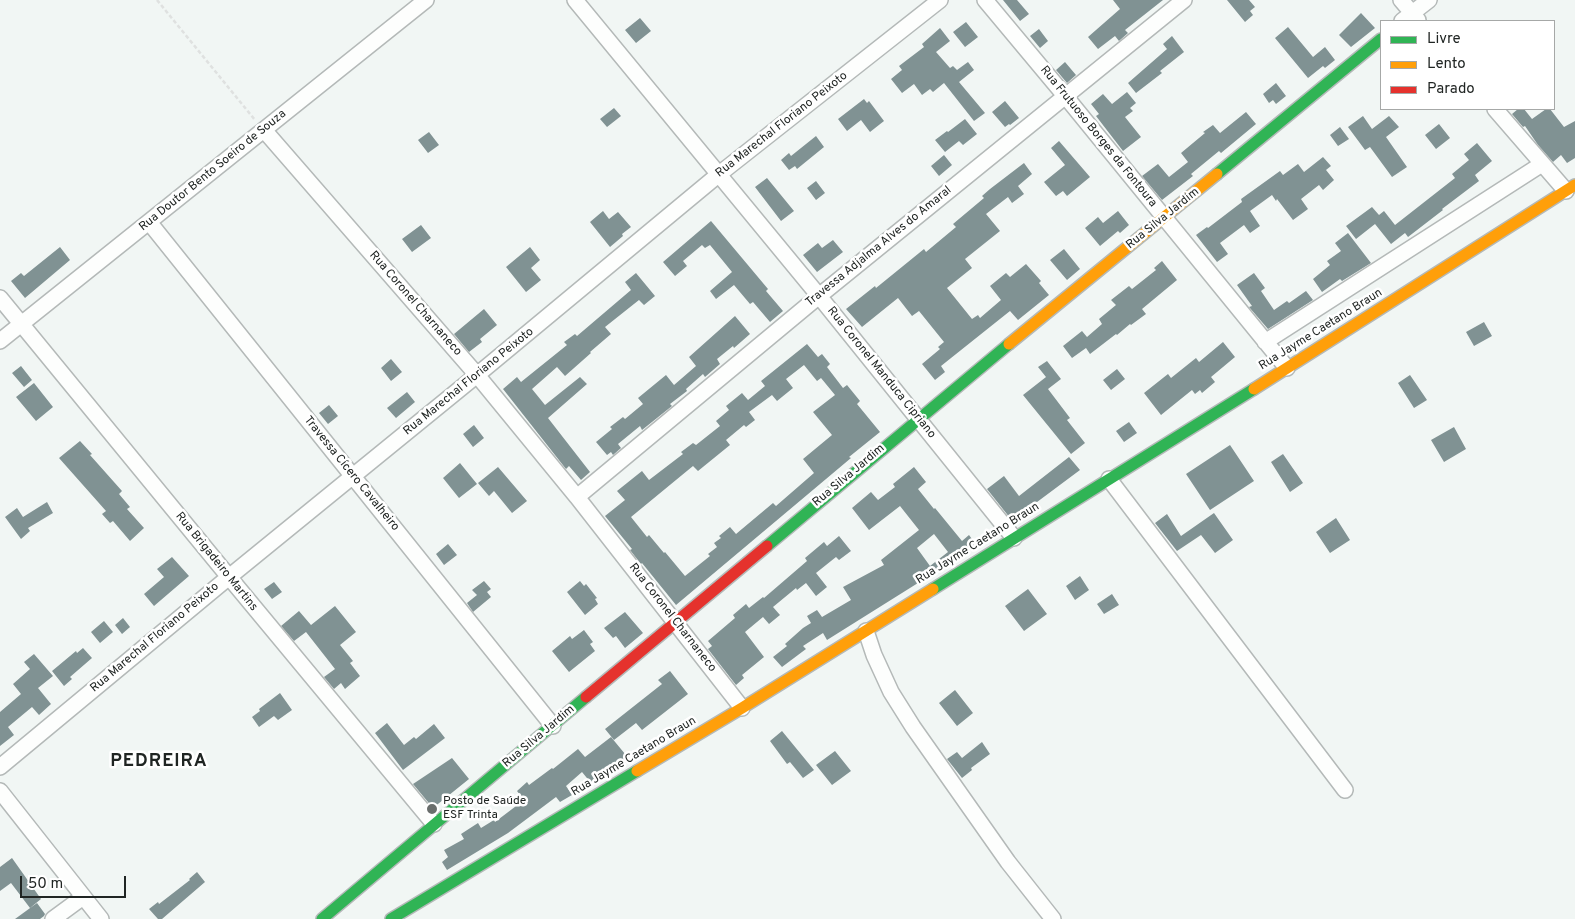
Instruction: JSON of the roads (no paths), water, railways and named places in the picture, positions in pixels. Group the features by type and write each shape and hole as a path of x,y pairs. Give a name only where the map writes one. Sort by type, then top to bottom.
{"street":[{"name":"Rua Doutor Bento Soeiro de Souza","path":"0,341 426,0"},
{"name":"Rua Coronel Manduca Cipriano","path":"576,0 1014,538"},
{"name":"Rua Marechal Floriano Peixoto","path":"0,767 229,577 478,376 718,176 940,0"},
{"name":"Rua Frutuoso Borges da Fontoura","path":"985,0 1287,368"},
{"name":"Travessa Adjalma Alves do Amaral","path":"577,497 818,296 1184,0"},
{"path":"1400,0 1411,19 1429,0"},
{"name":"Rua Silva Jardim","path":"322,919 918,419 1380,40"},
{"path":"1496,110 1542,164 1570,188"},
{"name":"Rua Coronel Charnaneco","path":"264,130 478,376 577,497 742,708"},
{"path":"1265,342 1542,164"},
{"name":"Rua Jayme Caetano Braun","path":"391,919 742,708 1287,368 1570,188"},
{"name":"Travessa Cícero Cavalheiro","path":"149,222 552,726"},
{"name":"Rua Brigadeiro Martins","path":"0,298 434,824"},
{"path":"1109,479 1345,790"},
{"path":"866,631 874,656 891,692 913,727 1008,862 1053,919"},
{"path":"0,791 101,919"},
{"path":"53,919 83,897"}],"place":[{"name":"Posto de Saúde ESF Trinta","path":"432,809"}],"district":[{"name":"PEDREIRA","path":"159,762"}]}
